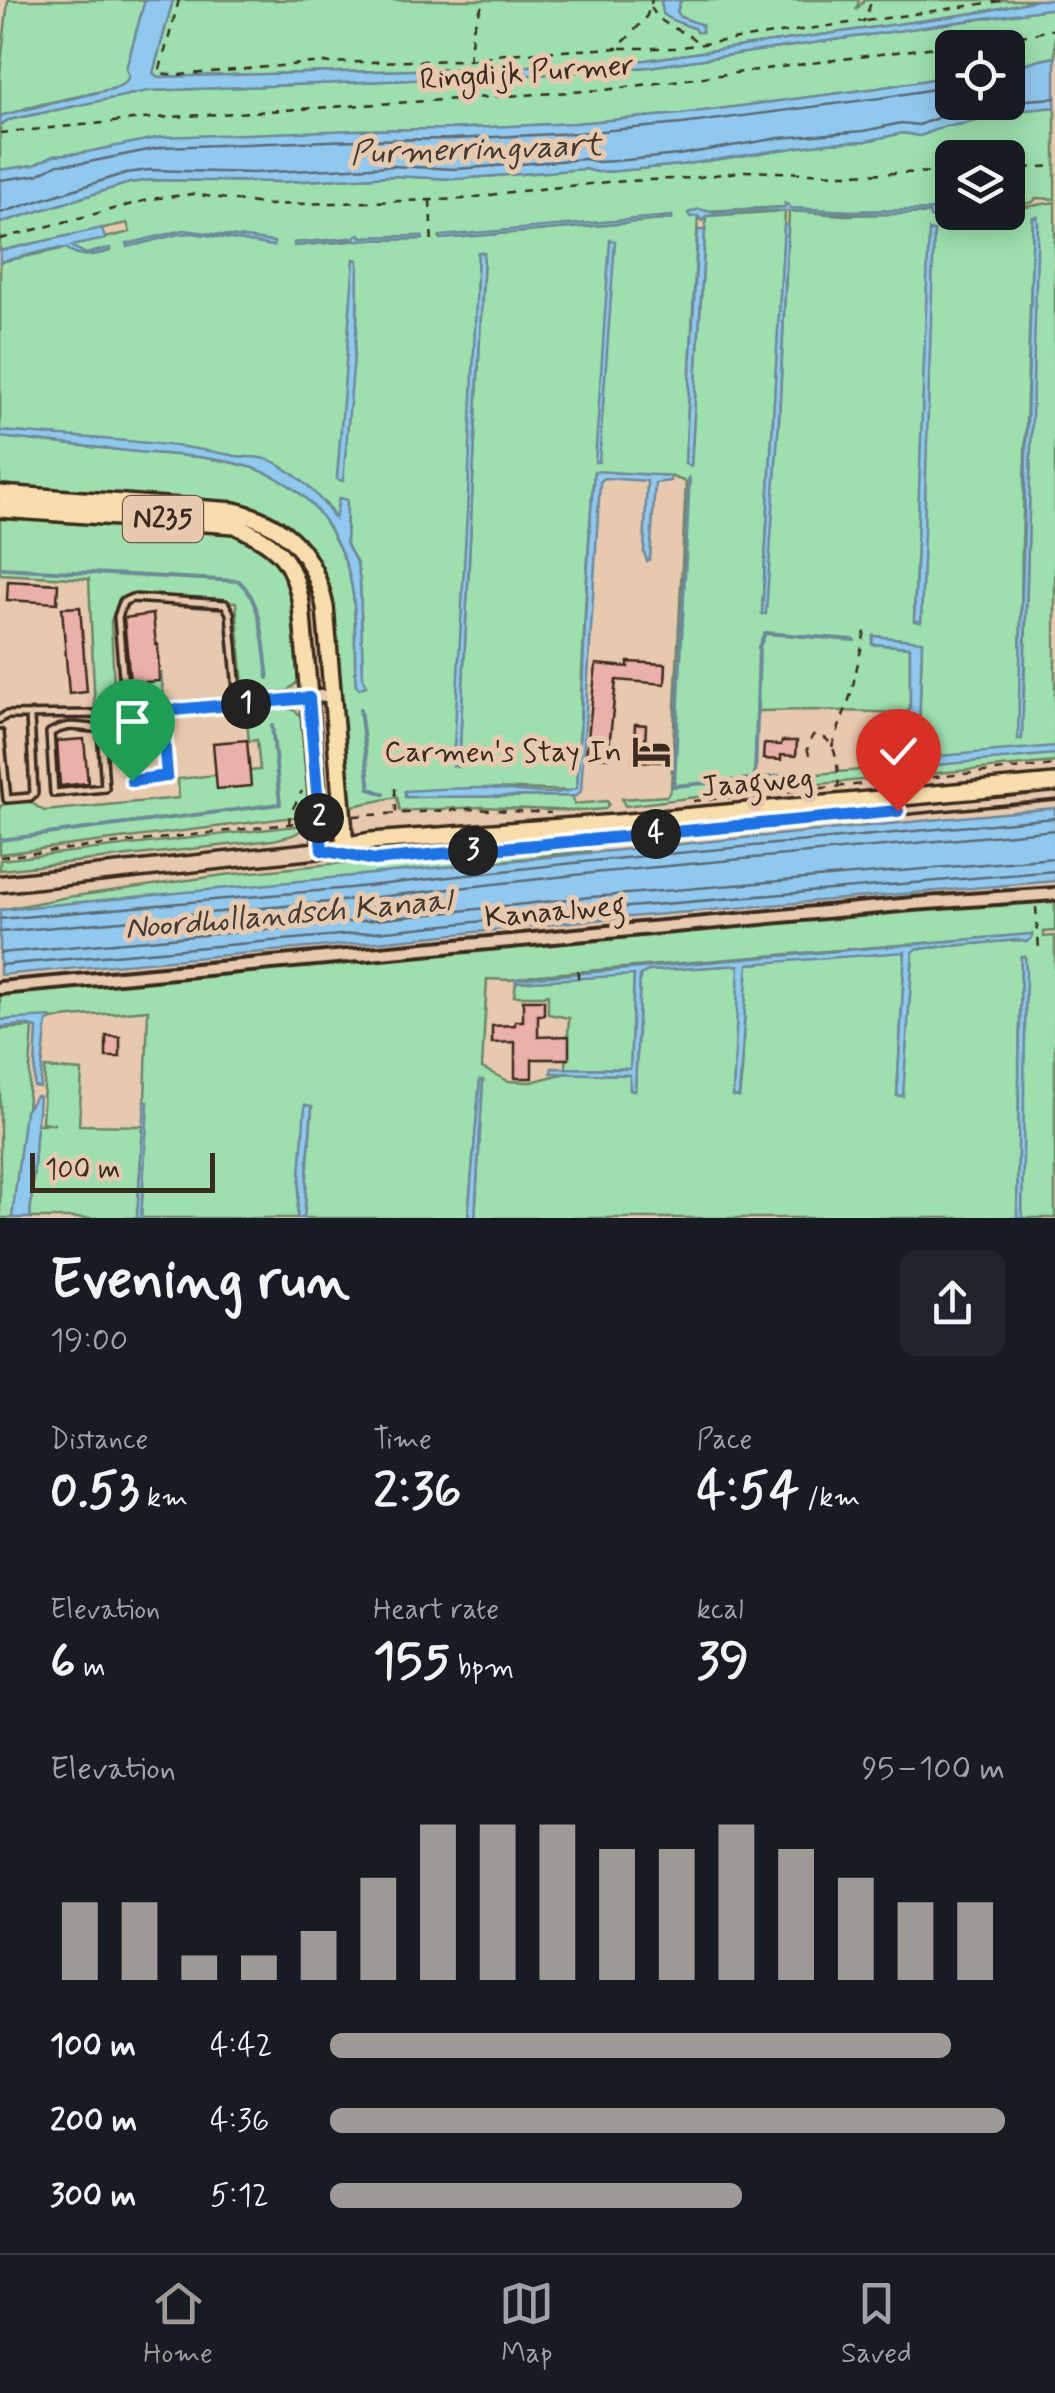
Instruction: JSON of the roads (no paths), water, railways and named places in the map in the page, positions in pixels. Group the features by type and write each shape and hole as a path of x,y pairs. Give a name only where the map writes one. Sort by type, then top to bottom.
{"main road":[{"name":"N235","path":"0,494 234,510 276,526 298,545 321,587 325,607 342,818 350,850"},
{"name":"N235","path":"0,509 235,525 266,540 280,552 298,586 322,850"},
{"name":"Jaagweg","path":"0,884 350,850 839,794 1055,784"}],"street":[{"path":"100,714 332,695"},
{"name":"Kanaalweg","path":"0,988 1055,894"}],"lane":[{"path":"162,711 167,776 132,781 118,618 123,602 132,598 225,604 230,613 238,704"},
{"path":"0,719 6,715 100,714 105,788 54,793 50,733 73,724 100,728"},
{"path":"0,733 7,799 30,798 34,793 30,716"},
{"name":"Jaagweg","path":"350,850 375,860 1055,796"}],"water":[{"path":"145,0 173,0 153,73 158,77 646,60 982,12 1037,0 1055,0 1055,8 648,67 147,91 8,120 0,125 3,115 116,88 126,82"},
{"path":"661,0 681,0 677,11 680,17 702,25 702,32 663,14"},
{"path":"1055,57 1055,107 1025,110 1025,63"},
{"name":"Purmerringvaart","path":"935,79 935,120 979,120 945,126 920,136 903,133 866,141 617,171 585,169 456,179 391,176 284,182 151,180 129,183 0,223 0,170 34,165 54,155 161,137 576,123 681,114"},
{"path":"785,207 935,210 935,214 930,217 929,213 766,211 706,216 702,221 688,213 699,209 711,212"},
{"path":"672,216 441,239 440,236"},
{"path":"1033,217 1038,221 1022,739 1018,739 1019,696"},
{"path":"784,225 788,225 779,419 766,614 762,614"},
{"path":"102,228 105,239 71,246 86,254 110,251 87,256 66,248 53,249 0,262 0,251"},
{"path":"184,230 274,242 274,246 193,233 128,247 127,244"},
{"path":"698,230 705,230 691,466 685,464"},
{"path":"929,230 934,231 921,622 914,621"},
{"path":"360,234 423,239 294,246 355,238"},
{"path":"610,240 615,241 599,462 595,462"},
{"path":"478,252 484,253 459,767 453,766"},
{"path":"354,259 358,260 357,322 343,481 337,479"},
{"path":"0,431 148,443 265,459 300,480 335,519 339,498 347,500 346,543 357,564 360,582 366,686 359,689 356,685 353,598 346,565 329,528 292,487 270,474 219,460 0,437"},
{"path":"594,471 670,476 670,481 655,483 647,561 647,481 604,478 600,482 581,791 576,796 405,797 405,791 434,789 545,793 577,788"},
{"path":"873,636 922,641 918,758 1055,746 1055,754 914,767 909,753 910,717 906,713 910,709 910,647 872,644"},
{"name":"Noordhollandsch Kanaal","path":"1055,808 1055,881 0,975 0,910"},
{"path":"1032,934 1027,942 913,952 903,1096 897,1096 905,952 748,964 739,1097 733,1096 739,965 648,971 640,975 635,1091 630,1090 630,1075 551,1073 552,1068 630,1069 634,975 516,982 515,979"},
{"path":"1021,956 1025,956 1026,970 1022,1218 1017,1218"},
{"path":"51,1017 47,1021 40,1087 34,1086 37,1028 0,1027 0,1020"},
{"path":"480,1080 475,1218 468,1218"},
{"path":"36,1096 30,1218 12,1218 25,1111"},
{"path":"145,1102 141,1218 137,1218"},
{"path":"305,1105 312,1106 304,1218 297,1218"}],"waterway":[{"path":"689,478 674,786 795,775"},
{"path":"0,568 239,581 258,613 268,678"},
{"path":"755,778 759,647 765,633 854,640"},
{"path":"360,709 370,789 384,794"},
{"path":"0,840 280,804 272,725"}],"place":[{"name":"Carmen's Stay In","path":"652,752"}]}
